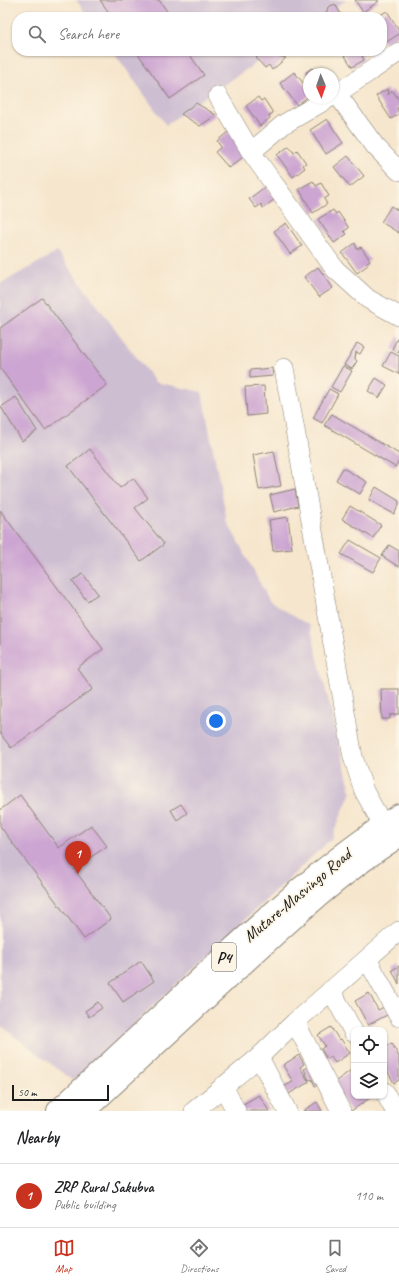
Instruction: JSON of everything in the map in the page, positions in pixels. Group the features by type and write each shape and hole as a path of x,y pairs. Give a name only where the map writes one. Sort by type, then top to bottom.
{"highway":[{"name":"Mutare-Masvingo Road","path":"58,1111 277,908 315,876 393,829"},
{"name":"Mutare-Masvingo Road","path":"84,1111 286,924 393,829"}],"street":[{"path":"339,92 399,52"},
{"path":"218,96 251,152 335,269 368,299 399,316"},
{"path":"339,103 375,146 399,171"},
{"path":"251,152 284,124 319,104"},
{"path":"284,368 353,757 364,791 393,829"},
{"path":"194,1111 259,1057 295,1022 399,931"},
{"path":"367,959 399,1017"},
{"path":"332,990 351,1027"},
{"path":"295,1022 341,1111"},
{"path":"259,1057 286,1111"},
{"path":"223,1086 236,1111"},
{"path":"387,1097 394,1111"}],"shaded area":[{"path":"76,0 346,0 328,12 85,12"},
{"path":"117,56 266,56 196,103 166,125"},
{"path":"57,252 155,382 202,392 227,521 270,602 310,626 351,792 331,839 73,1081 0,1025 0,284"}],"building":[{"path":"100,0 159,0 167,12 108,12"},
{"path":"355,0 377,0 379,1 363,12"},
{"path":"335,4 340,12 327,12 328,7"},
{"path":"387,11 399,30 399,34 387,42 387,12 385,12"},
{"path":"140,56 191,56 204,75 170,99"},
{"path":"259,56 280,56 286,58 272,70 269,65 265,68 256,58"},
{"path":"345,56 362,56 364,60 352,67"},
{"path":"294,72 303,83 303,100 297,105 280,83"},
{"path":"387,89 388,95 392,90 399,100 399,107 397,108 399,114 391,119 376,96"},
{"path":"258,97 261,101 264,99 273,113 269,116 270,118 260,126 246,106"},
{"path":"196,103 216,115 200,126 181,114"},
{"path":"327,119 343,143 326,154 310,130"},
{"path":"228,132 247,154 229,168 215,152 221,147 217,141"},
{"path":"289,146 294,153 297,150 306,163 303,165 305,168 293,177 277,155"},
{"path":"348,156 364,176 350,187 334,167"},
{"path":"313,181 316,186 321,183 329,196 324,199 327,204 313,213 299,189"},
{"path":"266,186 275,199 263,208 261,204 256,208 249,199"},
{"path":"391,206 399,211 399,233 381,222"},
{"path":"333,210 336,214 338,212 349,228 344,231 347,234 334,243 318,219"},
{"path":"286,223 302,246 290,254 274,231"},
{"path":"355,243 357,249 361,247 370,260 366,263 368,265 357,273 342,253"},
{"path":"318,267 333,288 319,297 304,277"},
{"path":"42,298 107,385 45,430 0,368 0,328"},
{"path":"399,335 399,353 392,349"},
{"path":"357,343 364,347 360,354 356,352 355,359 357,361 352,369 344,365"},
{"path":"391,352 399,356 399,374 383,366"},
{"path":"343,366 352,371 340,392 331,387"},
{"path":"272,368 273,376 250,378 250,370"},
{"path":"376,378 387,385 379,398 368,391"},
{"path":"264,386 266,414 247,416 245,387"},
{"path":"329,389 338,394 322,423 313,418"},
{"path":"16,397 37,431 22,441 1,407"},
{"path":"332,414 399,454 399,461 395,467 324,425"},
{"path":"90,449 120,488 133,478 148,498 135,508 164,544 141,561 68,466"},
{"path":"274,451 281,486 259,490 253,455"},
{"path":"343,468 367,482 360,494 336,480"},
{"path":"376,487 399,501 399,505 394,514 369,500"},
{"path":"295,489 298,506 274,512 270,495"},
{"path":"350,506 381,525 373,538 342,519"},
{"path":"0,510 103,649 77,668 93,689 11,748 0,733"},
{"path":"288,517 292,549 273,551 269,520"},
{"path":"350,540 381,558 373,572 341,554"},
{"path":"389,545 399,551 399,567 382,556"},
{"path":"83,574 98,594 87,601 72,581"},
{"path":"381,689 399,689 399,714 390,715 390,719 382,719"},
{"path":"20,795 59,848 91,825 107,846 74,869 111,919 84,939 0,826 0,810"},
{"path":"181,804 187,813 177,820 171,810"},
{"path":"141,961 154,981 123,1002 110,983"},
{"path":"399,966 399,984 392,970"},
{"path":"369,993 378,1010 384,1007 389,1014 368,1025 355,1001"},
{"path":"98,1002 102,1008 89,1017 85,1011"},
{"path":"331,1027 339,1040 341,1039 350,1053 335,1063 331,1057 327,1059 321,1049 325,1046 318,1035"},
{"path":"392,1043 399,1057 399,1080 394,1083 387,1070 387,1046"},
{"path":"299,1055 304,1064 300,1067 309,1082 287,1095 283,1087 293,1082 283,1065"},
{"path":"312,1065 321,1084 315,1086 312,1079 309,1080 304,1069"},
{"path":"351,1070 351,1099 369,1099 351,1111 332,1084"},
{"path":"259,1095 269,1111 243,1111 240,1106"},
{"path":"317,1102 322,1111 303,1111"}],"place":[{"name":"ZRP Rural Sakubva","path":"78,874"}]}
